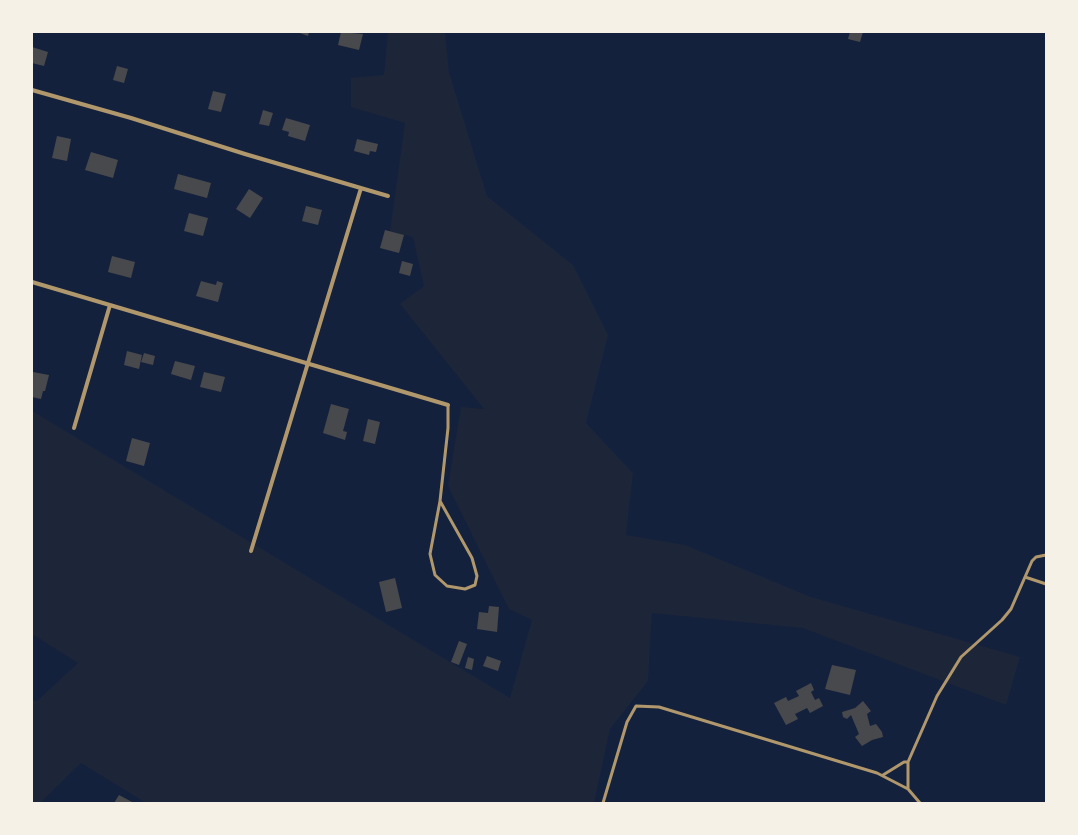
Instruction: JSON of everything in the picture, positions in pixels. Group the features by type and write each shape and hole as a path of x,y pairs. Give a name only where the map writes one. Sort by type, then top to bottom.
{"street":[{"path":"32,90 131,118 388,196"},
{"path":"251,551 362,188"},
{"path":"32,282 448,405"},
{"path":"74,428 110,305"}],"lane":[{"path":"440,501 472,558 477,576 475,585 465,589 447,586 435,575 430,554 440,501 448,428 448,405"},
{"path":"908,789 908,762 937,696 952,670 961,657 1002,620 1011,609 1032,561 1036,557 1046,555"},
{"path":"1025,577 1046,584"},
{"path":"603,803 627,722 636,706 659,707 883,775 908,789 920,803"},
{"path":"883,775 904,762 908,762"}],"shaded area":[{"path":"388,32 445,32 449,72 487,196 573,265 608,335 586,423 633,473 626,535 685,545 811,597 1020,657 1006,705 803,628 652,613 648,681 610,729 594,803 146,803 81,763 40,803 32,803 32,700 37,701 78,663 32,634 32,411 510,698 532,620 509,609 448,486 461,407 484,409 400,304 424,286 413,237 390,232 405,123 351,107 351,78 384,75"}],"building":[{"path":"297,32 309,32 308,36"},
{"path":"341,32 363,34 359,50 338,45"},
{"path":"850,32 863,32 860,42 848,39"},
{"path":"32,47 48,52 44,66 32,63"},
{"path":"117,66 128,69 124,83 113,80"},
{"path":"213,91 226,94 221,112 208,109"},
{"path":"263,110 273,113 269,126 259,124"},
{"path":"286,118 310,125 305,141 288,136 289,132 282,130"},
{"path":"57,136 71,139 67,161 52,158"},
{"path":"357,139 378,144 376,152 370,151 369,155 354,151"},
{"path":"91,152 118,160 113,178 85,170"},
{"path":"178,174 211,183 207,198 174,189"},
{"path":"249,189 263,198 250,218 236,209"},
{"path":"306,206 322,210 318,225 302,221"},
{"path":"189,213 208,218 203,236 184,231"},
{"path":"385,230 404,235 399,253 380,248"},
{"path":"112,256 135,262 131,278 108,272"},
{"path":"402,261 413,264 410,276 399,273"},
{"path":"201,281 216,285 217,281 223,283 218,302 196,296"},
{"path":"127,351 142,355 139,369 124,365"},
{"path":"144,353 155,356 153,365 141,362"},
{"path":"175,361 195,366 191,380 171,374"},
{"path":"33,372 49,375 45,391 43,391 41,399 32,397"},
{"path":"204,372 225,377 221,392 200,387"},
{"path":"331,404 349,409 343,431 347,432 345,440 323,433"},
{"path":"368,419 380,422 375,444 363,441"},
{"path":"132,438 150,443 144,466 126,461"},
{"path":"395,578 402,608 386,612 379,582"},
{"path":"489,606 499,607 497,632 477,629 479,612 488,613"},
{"path":"459,641 467,644 459,665 451,662"},
{"path":"487,656 501,661 498,671 483,666"},
{"path":"468,657 474,659 472,670 465,668"},
{"path":"832,665 856,670 850,695 825,689"},
{"path":"811,683 814,690 811,692 815,700 819,698 823,706 810,713 807,708 795,714 798,719 786,725 774,703 786,697 788,701 799,696 796,691"},
{"path":"863,701 871,711 867,714 870,726 876,724 882,732 883,737 872,740 862,746 855,737 859,734 851,715 847,719 843,717 842,712 855,708"},
{"path":"119,795 134,803 114,803"}]}
